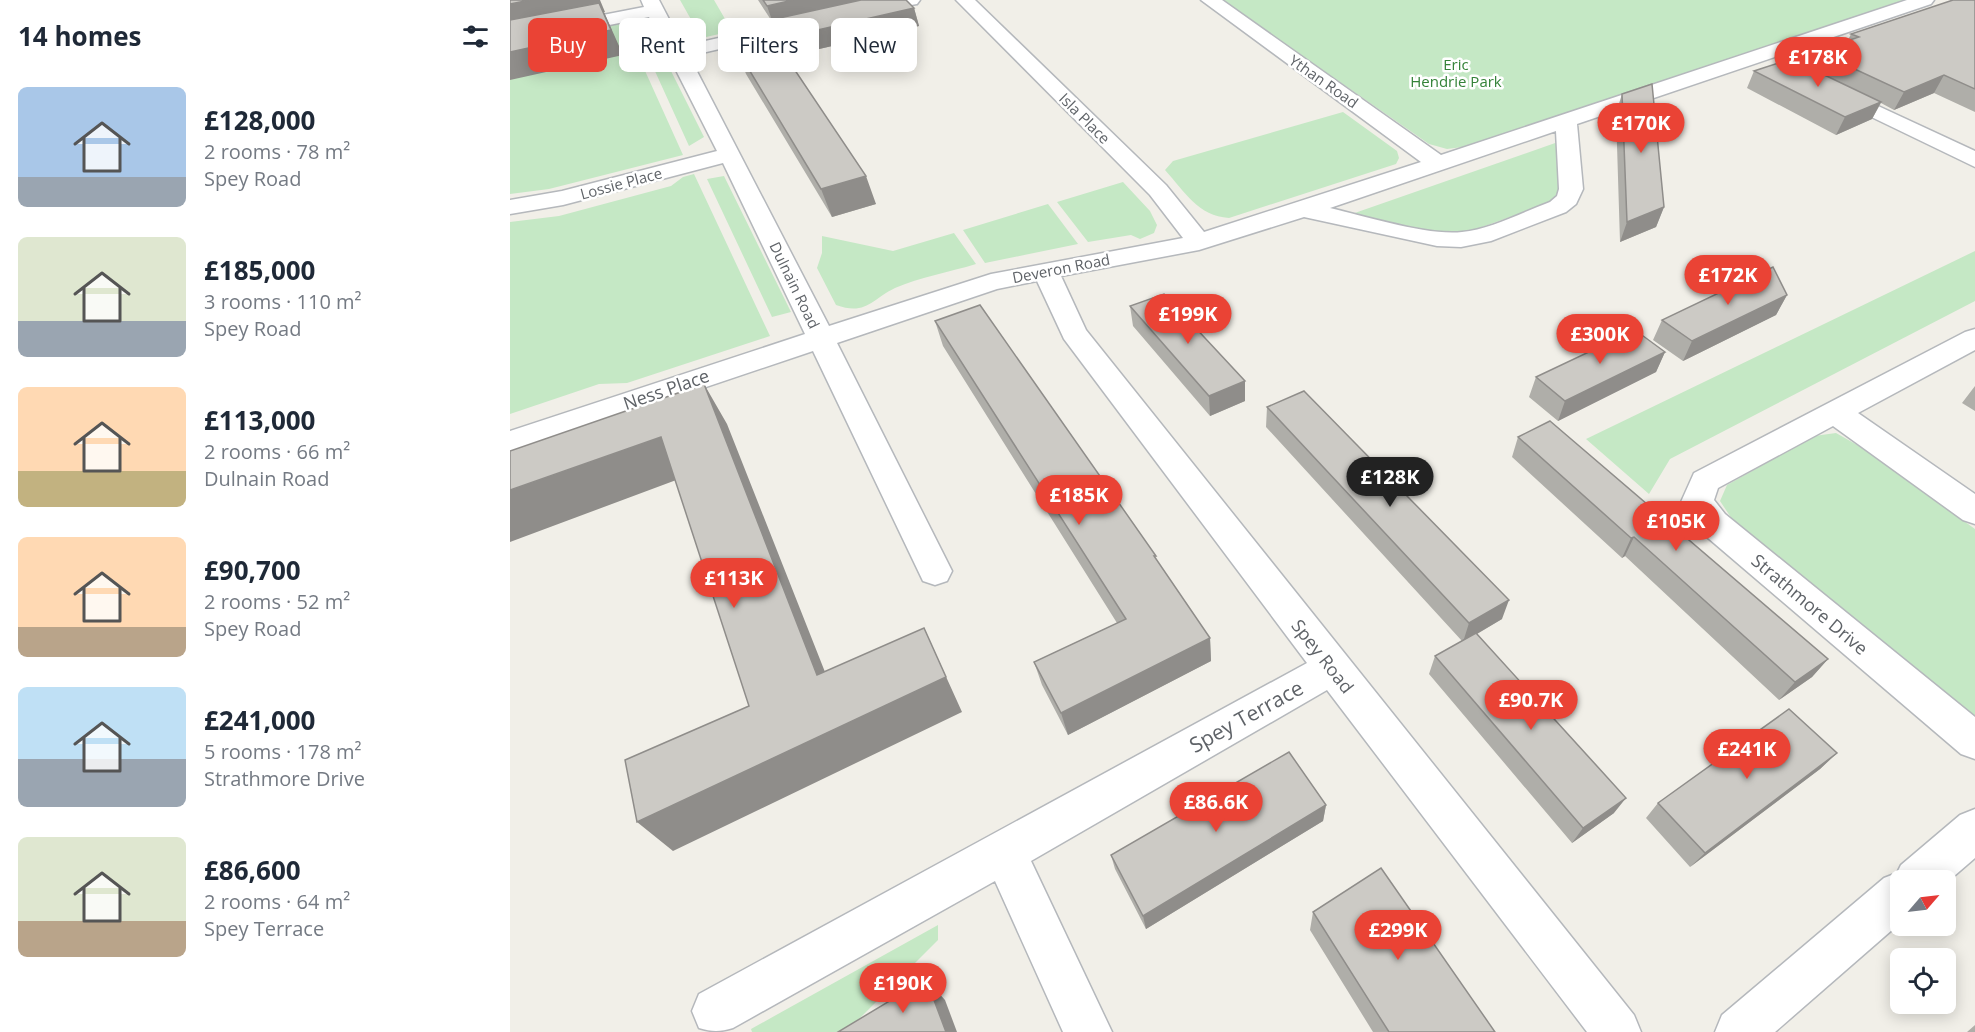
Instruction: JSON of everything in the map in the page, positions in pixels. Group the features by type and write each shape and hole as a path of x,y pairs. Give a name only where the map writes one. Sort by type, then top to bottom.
{"street":[{"path":"706,46 911,0"},
{"name":"Isla Place","path":"965,0 1158,189 1199,242"},
{"name":"Ythan Road","path":"1210,0 1437,163"},
{"name":"Deveron Road","path":"821,337 991,282 1199,242 1566,120 1771,60 1925,0"},
{"path":"510,39 652,5"},
{"name":"Dulnain Road","path":"686,72 730,154 936,571"},
{"path":"1812,81 1972,157"},
{"path":"1302,209 1437,239 1461,240 1482,236 1558,207 1568,199 1571,189 1566,120"},
{"name":"Lossie Place","path":"510,207 563,198 730,154"},
{"name":"Spey Road","path":"1045,271 1074,333 1617,1032"},
{"name":"Ness Place","path":"510,442 821,337"},
{"name":"Strathmore Drive","path":"1975,338 1705,481 1698,502 1713,523 1975,741"},
{"path":"1835,412 1975,511"},
{"name":"Spey Terrace","path":"716,1011 1004,853 1332,668"},
{"path":"1928,870 1975,830"},
{"path":"1004,853 1088,1032"},
{"path":"1739,1032 1890,903"}],"green space":[{"path":"680,0 714,0 724,18 718,18 718,34 706,37 706,18 690,18"},
{"name":"Eric Hendrie Park","path":"1222,0 1907,0 1463,147 1447,149 1429,144"},
{"path":"619,23 619,72 646,72 683,155 549,189 510,194 510,49 528,45 528,72 607,72 607,26"},
{"path":"655,72 672,72 704,137 689,146"},
{"path":"1343,112 1397,151 1399,158 1396,164 1229,218 1200,208 1165,170 1173,161"},
{"path":"1558,142 1560,197 1552,202 1471,231 1436,232 1349,215"},
{"path":"694,174 770,336 627,383 599,384 510,414 510,222 559,216 671,186 683,177"},
{"path":"724,176 791,312 772,317 707,179"},
{"path":"1123,182 1150,211 1157,225 1154,233 1140,239 1131,235 1088,242 1057,202"},
{"path":"1048,204 1078,244 985,263 963,230"},
{"path":"954,233 976,264 905,284 887,292 868,305 855,309 836,305 817,268 822,253 822,236 893,251"},
{"path":"1975,251 1975,301 1670,459 1649,494 1586,439"},
{"path":"1836,433 1859,446 1975,529 1975,718 1732,519 1720,501 1727,485 1814,436"},
{"path":"938,925 938,940 846,1032 752,1032 751,1029"}],"building":[{"path":"510,0 530,0 510,4"},
{"path":"763,0 793,0 767,6"},
{"path":"861,0 906,0 914,8 870,18 831,18 831,27 819,30 819,18 780,18"},
{"path":"1953,0 1975,0 1975,89 1944,75 1904,92 1816,51 1859,37 1851,34"},
{"path":"599,3 606,18 528,18 528,48 510,52 510,20"},
{"path":"1791,59 1881,102 1845,117 1754,71"},
{"path":"750,72 796,72 866,176 821,189"},
{"path":"1652,84 1664,207 1627,222 1622,94"},
{"path":"1773,267 1787,295 1692,341 1662,320"},
{"path":"1164,294 1245,381 1209,396 1130,306"},
{"path":"980,305 1156,556 1154,556 1210,638 1061,713 1034,662 1126,619 935,321"},
{"path":"1635,330 1665,352 1565,401 1536,377"},
{"path":"704,384 817,675 924,628 946,677 637,822 625,760 749,706 661,437 510,490 510,451"},
{"path":"1304,391 1509,600 1469,623 1267,407"},
{"path":"1550,421 1828,659 1795,682 1634,537 1631,538 1518,437"},
{"path":"1476,633 1626,798 1583,828 1435,656"},
{"path":"1789,709 1837,753 1705,853 1658,803"},
{"path":"1289,752 1326,805 1143,916 1111,855"},
{"path":"1381,868 1495,1032 1389,1032 1313,912"},
{"path":"926,979 946,1032 838,1032"}]}
